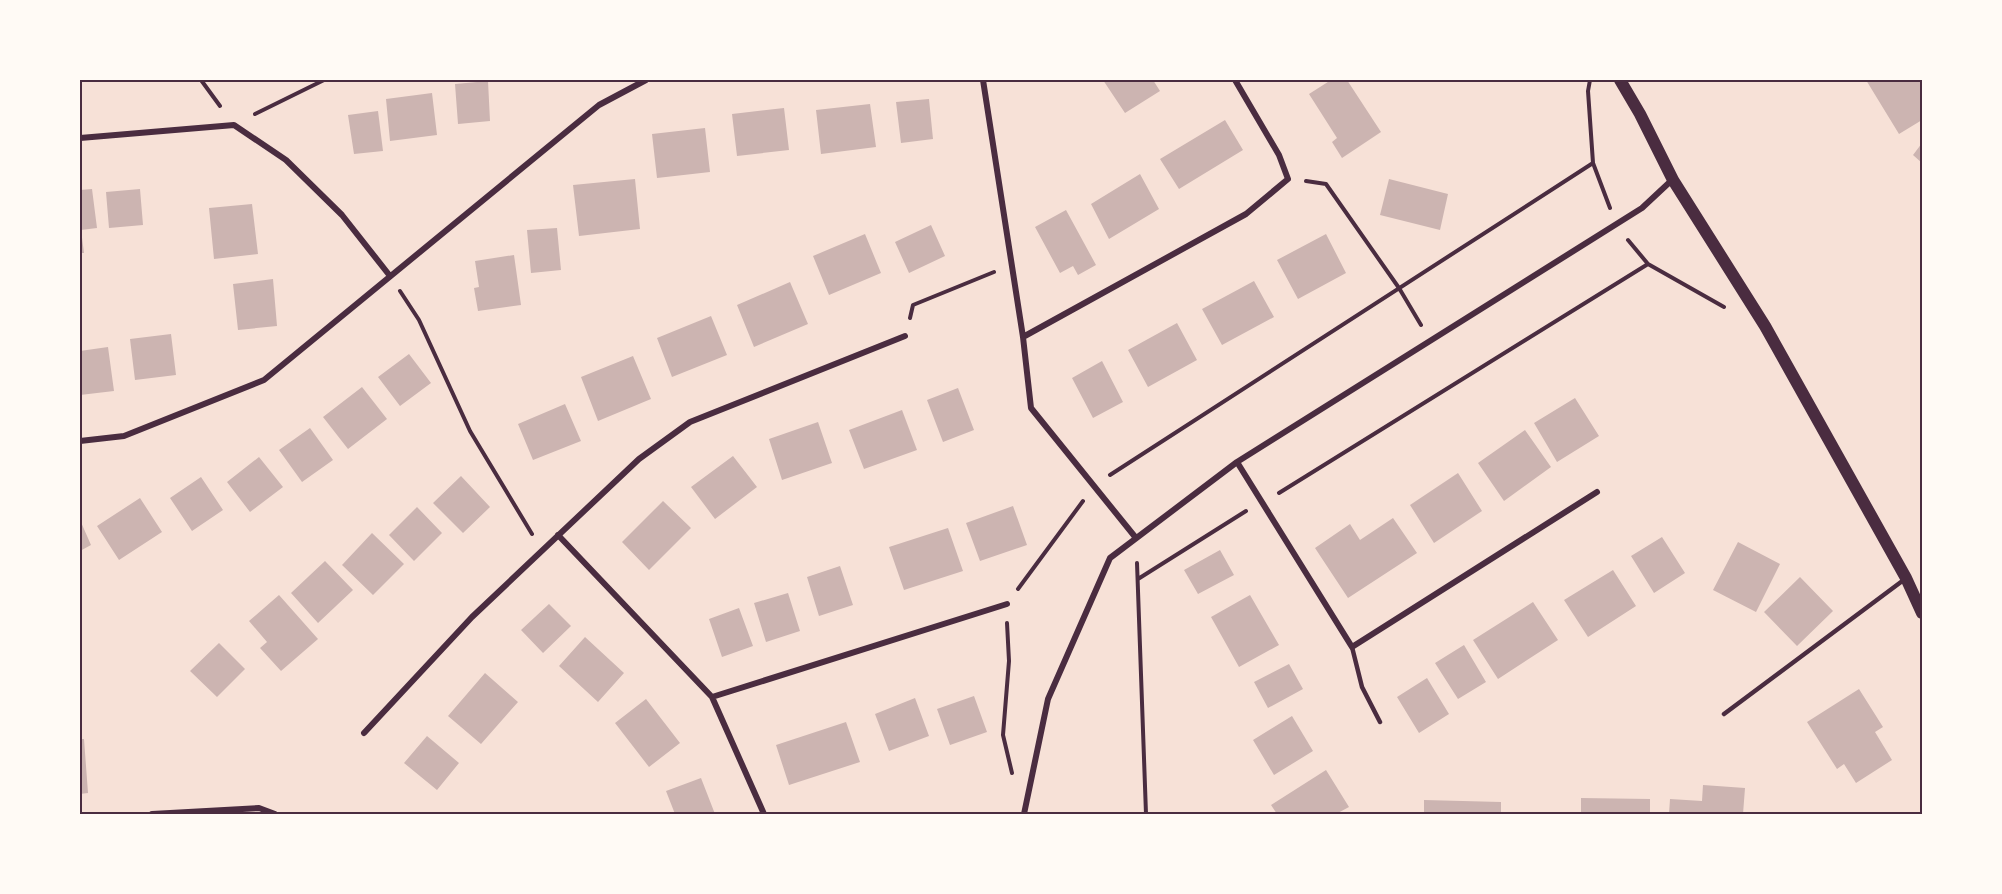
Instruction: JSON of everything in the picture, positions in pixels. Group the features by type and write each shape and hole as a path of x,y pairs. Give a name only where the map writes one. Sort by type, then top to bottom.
{"main road":[{"path":"1620,80 1673,180 1765,326 1906,578 1923,614"}],"street":[{"path":"80,441 124,436 264,380 599,105 646,80"},
{"path":"983,80 1023,337 1031,408 1136,538"},
{"path":"1023,337 1246,214 1288,179 1279,155 1234,80"},
{"path":"80,138 234,125 286,160 342,215 390,276"},
{"path":"1024,814 1048,699 1110,558 1237,462 1642,208 1673,180"},
{"path":"364,732 472,618 639,459 690,422 905,336"},
{"path":"1237,462 1352,647 1597,492"},
{"path":"558,535 712,697 764,814"},
{"path":"712,697 1007,604"},
{"path":"152,814 260,808 275,814"}],"lane":[{"path":"1724,714 1906,578"},
{"path":"1352,647 1362,687 1380,722"}],"path":[{"path":"201,80 234,125 324,80"},
{"path":"1590,80 1588,91 1593,164 1616,224 1647,264 1728,309"},
{"path":"1013,780 1003,735 1009,661 1007,604 1094,486 1593,164"},
{"path":"1288,179 1326,183 1399,288 1430,341"},
{"path":"1138,579 1647,264"},
{"path":"905,336 913,305 1011,265"},
{"path":"390,276 419,320 470,431 518,514 543,550"},
{"path":"1136,538 1146,814"}],"building":[{"path":"1103,80 1153,80 1160,91 1125,113"},
{"path":"1331,80 1347,80 1381,132 1342,158 1332,142 1337,138 1309,94"},
{"path":"1866,80 1921,80 1922,120 1899,134"},
{"path":"488,81 490,121 458,124 455,84"},
{"path":"432,93 437,135 390,141 386,99"},
{"path":"929,99 933,139 901,143 896,102"},
{"path":"870,104 876,147 821,154 816,110"},
{"path":"784,108 789,150 737,156 732,114"},
{"path":"378,111 383,151 354,154 348,115"},
{"path":"1225,120 1243,150 1179,189 1160,159"},
{"path":"705,128 710,172 657,178 652,134"},
{"path":"1922,143 1922,163 1913,155"},
{"path":"1140,174 1159,209 1109,239 1091,204"},
{"path":"635,179 640,229 579,236 573,185"},
{"path":"1389,179 1448,194 1440,230 1380,215"},
{"path":"92,189 97,228 81,230 84,253 80,253 80,190"},
{"path":"140,189 143,225 109,228 106,192"},
{"path":"252,204 258,254 214,259 209,208"},
{"path":"1066,210 1096,265 1078,275 1073,266 1060,273 1035,227"},
{"path":"931,225 945,256 909,273 895,242"},
{"path":"557,228 561,270 531,273 527,230"},
{"path":"865,234 881,273 829,295 813,256"},
{"path":"1326,234 1346,273 1298,299 1277,260"},
{"path":"514,255 521,305 478,311 474,288 479,287 475,261"},
{"path":"273,279 277,326 238,330 233,284"},
{"path":"1254,281 1274,317 1222,345 1202,309"},
{"path":"790,282 808,324 754,347 737,305"},
{"path":"711,316 727,355 672,377 657,338"},
{"path":"1177,323 1197,360 1148,387 1128,350"},
{"path":"171,334 176,375 135,380 130,339"},
{"path":"108,347 114,391 80,395 80,351"},
{"path":"409,354 431,383 400,406 378,377"},
{"path":"633,356 651,399 598,421 581,377"},
{"path":"1102,361 1123,402 1093,418 1072,378"},
{"path":"362,387 387,419 348,449 323,417"},
{"path":"958,388 974,430 943,442 927,400"},
{"path":"1575,398 1599,436 1557,462 1534,423"},
{"path":"565,404 581,441 533,460 518,424"},
{"path":"902,410 917,450 864,469 849,430"},
{"path":"818,422 832,463 782,480 769,439"},
{"path":"310,428 333,460 302,482 279,450"},
{"path":"1525,430 1551,467 1504,501 1478,463"},
{"path":"733,456 757,487 715,519 691,487"},
{"path":"259,457 283,487 250,512 227,482"},
{"path":"1458,473 1482,511 1434,543 1410,505"},
{"path":"461,476 490,507 463,533 433,503"},
{"path":"201,477 223,510 192,531 170,498"},
{"path":"140,498 162,532 119,560 97,526"},
{"path":"663,501 691,528 649,570 622,542"},
{"path":"1013,506 1027,545 980,561 966,523"},
{"path":"417,507 442,533 414,561 389,535"},
{"path":"1393,518 1417,553 1348,598 1315,548 1350,524 1360,540"},
{"path":"80,520 91,545 80,551"},
{"path":"948,528 963,571 904,590 889,547"},
{"path":"372,533 404,564 373,595 342,565"},
{"path":"1662,537 1685,573 1654,593 1631,556"},
{"path":"1738,542 1780,564 1756,612 1713,590"},
{"path":"1220,550 1234,575 1198,594 1184,570"},
{"path":"325,561 353,590 318,623 291,593"},
{"path":"840,566 853,605 819,616 807,577"},
{"path":"1613,570 1636,606 1588,637 1564,600"},
{"path":"1800,577 1833,611 1797,646 1764,612"},
{"path":"788,593 800,631 766,642 754,603"},
{"path":"279,595 318,639 281,671 260,648 267,642 249,621"},
{"path":"1250,595 1279,645 1239,667 1211,617"},
{"path":"1533,602 1558,640 1498,679 1473,640"},
{"path":"549,604 571,626 543,653 521,630"},
{"path":"739,608 753,646 722,657 709,619"},
{"path":"585,637 624,673 598,702 559,666"},
{"path":"219,643 245,669 217,697 190,671"},
{"path":"1464,645 1486,682 1458,699 1435,663"},
{"path":"1289,664 1303,689 1268,708 1254,682"},
{"path":"485,673 518,702 481,744 448,716"},
{"path":"1427,678 1449,714 1419,733 1397,697"},
{"path":"1859,689 1883,727 1875,732 1892,760 1856,783 1844,764 1837,769 1807,722"},
{"path":"974,696 987,732 950,745 937,709"},
{"path":"915,698 929,736 889,751 875,714"},
{"path":"646,699 680,743 649,767 615,723"},
{"path":"1292,716 1313,751 1274,775 1253,740"},
{"path":"846,722 860,762 789,785 776,745"},
{"path":"427,736 459,763 437,790 404,763"},
{"path":"80,739 84,739 88,793 80,794"},
{"path":"1326,770 1349,807 1336,814 1277,814 1271,805"},
{"path":"701,778 715,814 675,814 666,791"},
{"path":"1703,785 1745,788 1743,814 1669,814 1670,799 1702,801"},
{"path":"1581,798 1650,799 1650,814 1581,814"},
{"path":"1424,800 1501,802 1501,814 1424,814"}]}
